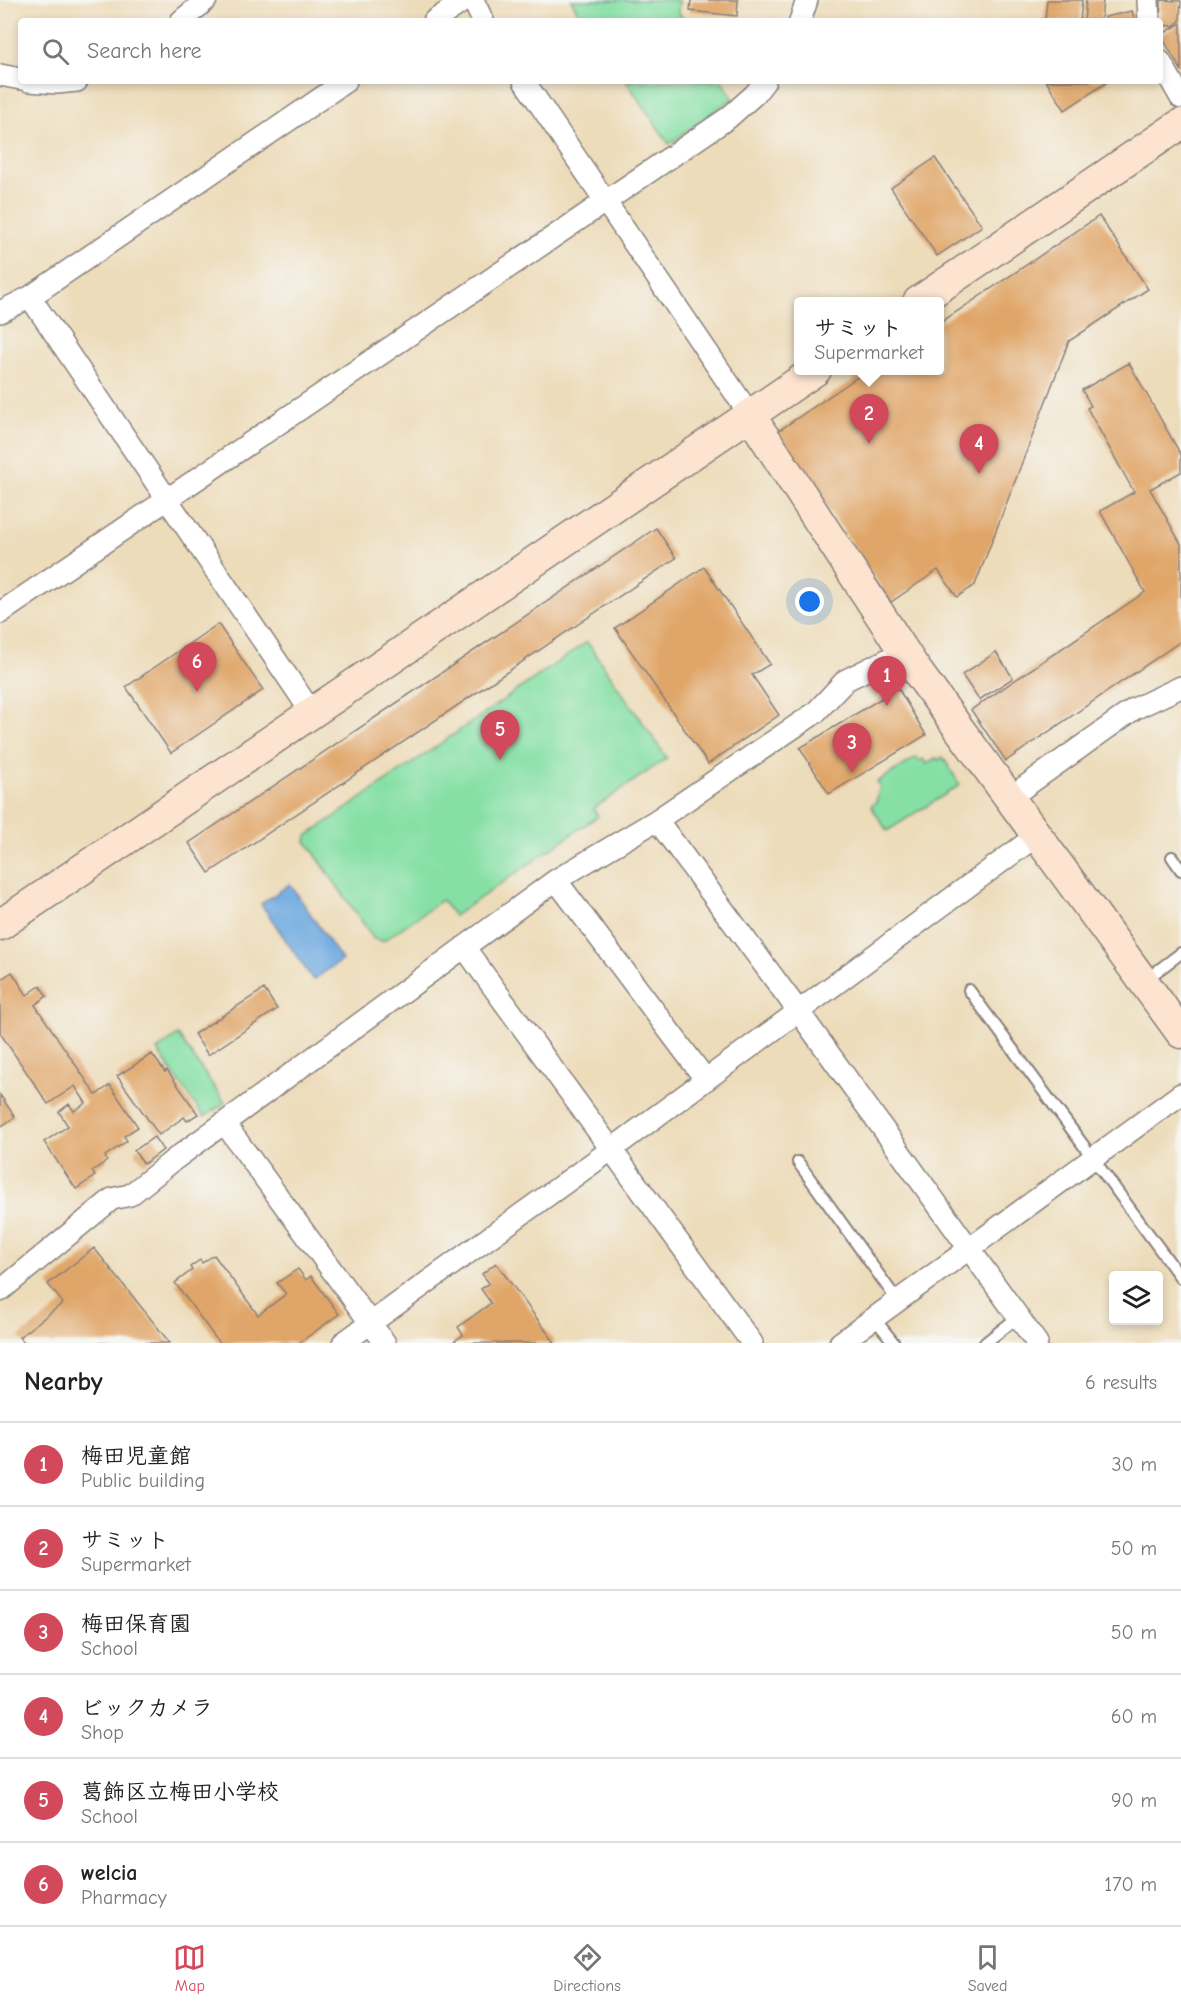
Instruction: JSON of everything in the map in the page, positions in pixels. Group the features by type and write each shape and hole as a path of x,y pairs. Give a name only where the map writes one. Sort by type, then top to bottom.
{"street":[{"path":"185,18 206,0"},
{"path":"438,18 465,0"},
{"path":"473,0 482,18"},
{"path":"801,18 807,0"},
{"path":"1148,0 1149,18"},
{"path":"1163,66 1181,98"},
{"path":"0,75 18,78"},
{"path":"0,312 30,297 342,84"},
{"path":"526,84 750,415 921,676 1181,1033"},
{"path":"0,613 728,118 763,84"},
{"path":"925,297 1181,124"},
{"path":"30,297 312,713"},
{"path":"0,925 809,375"},
{"path":"0,1291 112,1199 130,1196 175,1159 556,879 657,820 815,713 846,680 905,651"},
{"path":"1009,798 1134,708 1181,687"},
{"path":"657,820 799,1012 1037,1343"},
{"path":"343,1343 612,1149 1036,836"},
{"path":"556,879 706,1080"},
{"path":"464,947 753,1343"},
{"path":"840,1343 1181,1094"},
{"path":"225,1124 385,1343"}],"lane":[{"path":"1172,857 1181,870"},
{"path":"1143,981 1181,953"},
{"path":"969,990 1181,1278"},
{"path":"798,1162 897,1300"},
{"path":"985,1343 1018,1317"},
{"path":"874,1318 894,1343"}],"green space":[{"path":"571,0 679,0 678,11 682,18 582,18"},
{"path":"628,84 724,84 733,98 669,144"},
{"path":"587,642 667,758 593,809 598,816 454,916 442,900 383,941 374,939 306,841 307,836"},
{"path":"917,757 919,761 923,759 926,764 943,757 960,785 887,831 871,806 876,802 880,786 877,782"},
{"path":"178,1035 225,1103 204,1117 157,1050"}],"water":[{"path":"290,884 342,960 313,980 261,904"}],"building":[{"path":"691,0 738,0 737,16 690,11"},
{"path":"1047,0 1082,0 1080,18 1045,18"},
{"path":"1086,0 1103,0 1101,18 1084,18"},
{"path":"1161,0 1181,1 1180,21 1173,26 1163,25 1163,18 1160,18"},
{"path":"1132,11 1134,18 1105,18"},
{"path":"1181,23 1181,70 1163,38 1163,34"},
{"path":"1048,84 1104,84 1065,110"},
{"path":"935,158 982,226 937,256 891,188"},
{"path":"1099,216 1148,289 1069,341 975,585 957,597 938,570 891,602 777,432 861,375 944,375 944,320"},
{"path":"1129,363 1181,455 1181,472 1150,489 1181,544 1181,641 1006,761 971,710 1145,592 1100,511 1134,492 1087,408 1091,406 1082,390"},
{"path":"656,528 676,558 209,873 189,843"},
{"path":"704,567 770,664 752,675 779,715 708,764 615,628"},
{"path":"218,624 263,690 171,753 126,687"},
{"path":"996,652 1013,678 979,700 962,675"},
{"path":"898,688 926,735 829,794 800,748"},
{"path":"12,972 27,995 40,986 47,996 35,1005 96,1095 110,1085 138,1127 124,1136 127,1141 105,1156 107,1161 92,1171 95,1176 76,1189 44,1142 68,1126 59,1112 69,1104 74,1111 86,1103 75,1086 48,1104 0,1033 0,980"},
{"path":"264,989 277,1009 208,1055 194,1034"},
{"path":"152,1054 165,1072 167,1070 198,1114 187,1121 184,1117 159,1135 117,1076"},
{"path":"0,1095 15,1117 0,1127"},
{"path":"154,1137 163,1150 144,1164 134,1151"},
{"path":"94,1248 170,1343 24,1343 19,1337 63,1303 48,1284"},
{"path":"214,1255 258,1315 286,1294 277,1283 298,1269 306,1280 311,1276 339,1314 299,1343 219,1343 175,1283 192,1270 190,1267"},
{"path":"496,1263 555,1343 452,1343 463,1335 458,1327 491,1303 481,1289 489,1283 482,1274"}],"place":[{"name":"サミット","path":"869,444"},
{"name":"ビックカメラ","path":"979,474"},
{"name":"welcia","path":"197,692"},
{"name":"梅田児童館","path":"887,706"},
{"name":"葛飾区立梅田小学校","path":"500,760"},
{"name":"梅田保育園","path":"852,773"}]}
